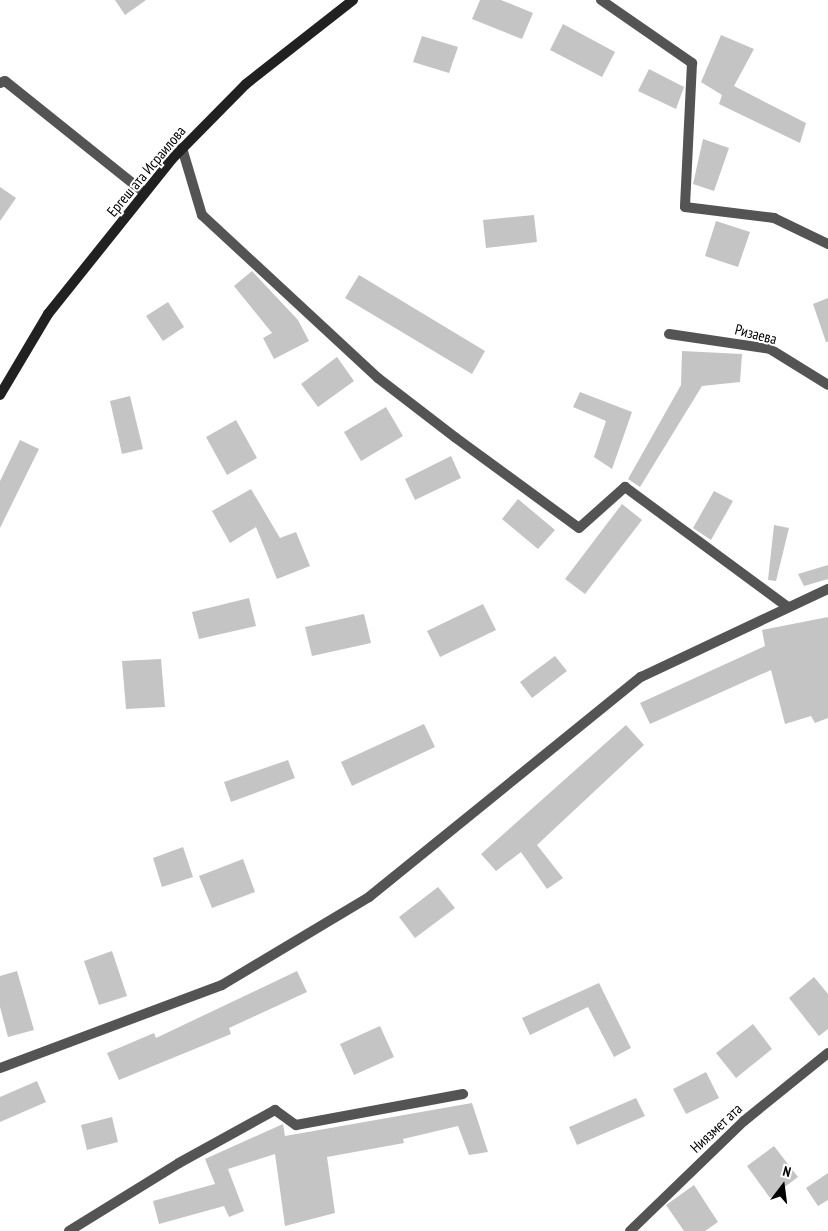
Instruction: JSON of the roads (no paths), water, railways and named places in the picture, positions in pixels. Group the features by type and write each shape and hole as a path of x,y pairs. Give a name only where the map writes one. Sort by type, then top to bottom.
{"main road":[{"name":"Ергеш ата Исраилова","path":"0,395 48,314 182,148 246,84 353,0"}],"street":[{"path":"601,0 692,63 685,206 774,218 828,244"},
{"path":"0,83 5,81 145,193"},
{"path":"182,148 202,215 378,378 456,438 579,528 625,487 788,607"},
{"name":"Ризаева","path":"669,334 770,349 828,385"},
{"path":"0,1068 222,985 369,897 641,677 828,589"},
{"name":"Ниязмет ата","path":"630,1231 744,1121 828,1053"},
{"path":"69,1231 178,1163 275,1110 296,1124 463,1094"}]}
